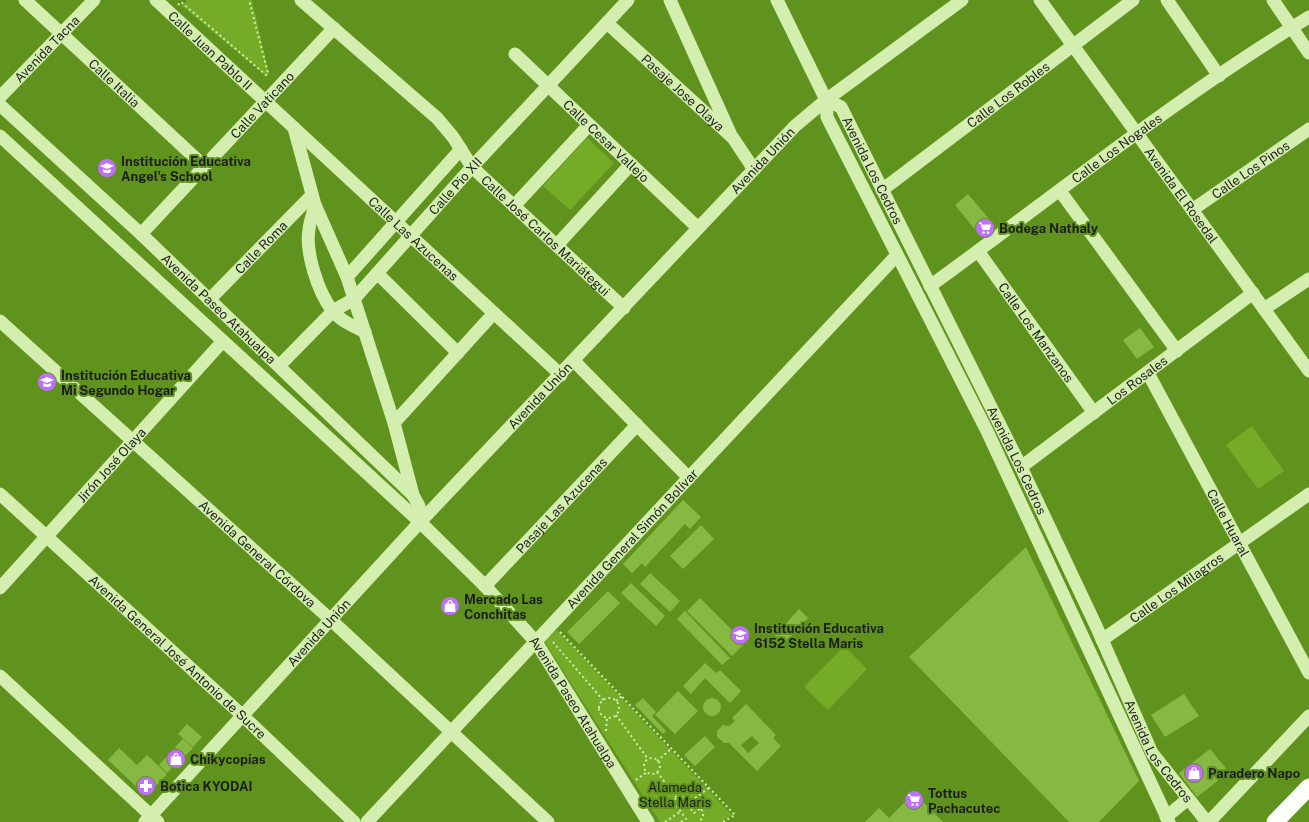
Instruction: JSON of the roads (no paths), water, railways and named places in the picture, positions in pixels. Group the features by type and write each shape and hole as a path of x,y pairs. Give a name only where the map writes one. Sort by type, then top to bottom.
{"main road":[{"path":"1275,822 1309,788"}],"street":[{"name":"Calle Italia","path":"25,0 204,166"},
{"name":"Avenida Tacna","path":"0,98 94,0"},
{"name":"Calle Juan Pablo II","path":"156,0 265,101"},
{"name":"Calle José Carlos Mariátegui","path":"301,0 437,118 461,149 472,167 624,308"},
{"name":"Calle Pio XII","path":"279,366 333,311 354,299 472,167 628,0"},
{"path":"670,0 733,138"},
{"name":"Avenida Unión","path":"152,820 243,716 420,522 561,375 753,168 795,126 826,100 962,0"},
{"name":"Avenida El Rosedal","path":"1040,0 1309,371"},
{"name":"Calle Los Robles","path":"882,190 1133,0"},
{"path":"1167,0 1219,76"},
{"path":"1273,0 1309,53"},
{"name":"Avenida Los Cedros","path":"781,1 826,100 827,117 988,431 1168,819"},
{"name":"Calle Los Nogales","path":"930,286 1137,133 1219,76 1309,17"},
{"name":"Pasaje Jose Olaya","path":"607,23 733,138 753,168"},
{"name":"Calle Vaticano","path":"141,234 334,28"},
{"name":"Calle Cesar Vallejo","path":"515,54 698,227"},
{"name":"Avenida Los Cedros","path":"826,100 841,108 1021,467 1102,640 1152,753 1208,822"},
{"name":"Calle Las Azucenas","path":"265,101 561,375"},
{"name":"Avenida Paseo Atahualpa","path":"0,105 141,234 413,495 419,506 420,522"},
{"path":"514,206 589,125"},
{"path":"294,128 313,200 347,277 365,332 394,423 413,495"},
{"name":"Calle Los Pinos","path":"1192,210 1309,129"},
{"name":"Avenida Paseo Atahualpa","path":"0,136 420,522 485,586 542,639 648,822"},
{"name":"Calle Pio XII","path":"347,277 461,149"},
{"path":"557,246 631,164"},
{"path":"1060,191 1176,351"},
{"path":"313,200 308,230 309,251 316,278 323,295 333,311 346,322 365,332"},
{"name":"Calle Roma","path":"210,300 313,200"},
{"name":"Calle Los Manzanos","path":"978,251 1094,412"},
{"name":"Avenida General Simón Bolívar","path":"367,822 450,732 542,639 689,478 898,255"},
{"path":"377,273 458,353"},
{"path":"1264,310 1309,279"},
{"name":"Los Rosales","path":"1021,467 1253,294"},
{"path":"394,423 494,313"},
{"name":"Avenida General Córdova","path":"0,321 331,620 548,822"},
{"name":"Jirón José Olaya","path":"0,588 132,440 223,341"},
{"path":"574,361 689,478"},
{"name":"Calle Huaral","path":"1148,373 1238,544 1309,673"},
{"name":"Pasaje Las Azucenas","path":"485,586 637,425"},
{"name":"Avenida General José Antonio de Sucre","path":"0,494 243,716 354,822"},
{"name":"Calle Los Milagros","path":"1102,640 1309,494"},
{"path":"0,676 152,820"},
{"path":"1208,822 1309,716"},
{"path":"1168,819 1188,799"}],"place":[{"name":"Institución Educativa Angel's School","path":"107,168"},
{"name":"Bodega Nathaly","path":"985,228"},
{"name":"Institución Educativa Mi Segundo Hogar","path":"47,382"},
{"name":"Mercado Las Conchitas","path":"450,606"},
{"name":"Institución Educativa 6152 Stella Maris","path":"740,635"},
{"name":"Chikycopias","path":"176,759"},
{"name":"Paradero Napo","path":"1194,773"},
{"name":"Botica KYODAI","path":"146,786"},
{"name":"Tottus Pachacutec","path":"914,800"}],"park label":[{"name":"Alameda Stella Maris","path":"675,794"}]}
